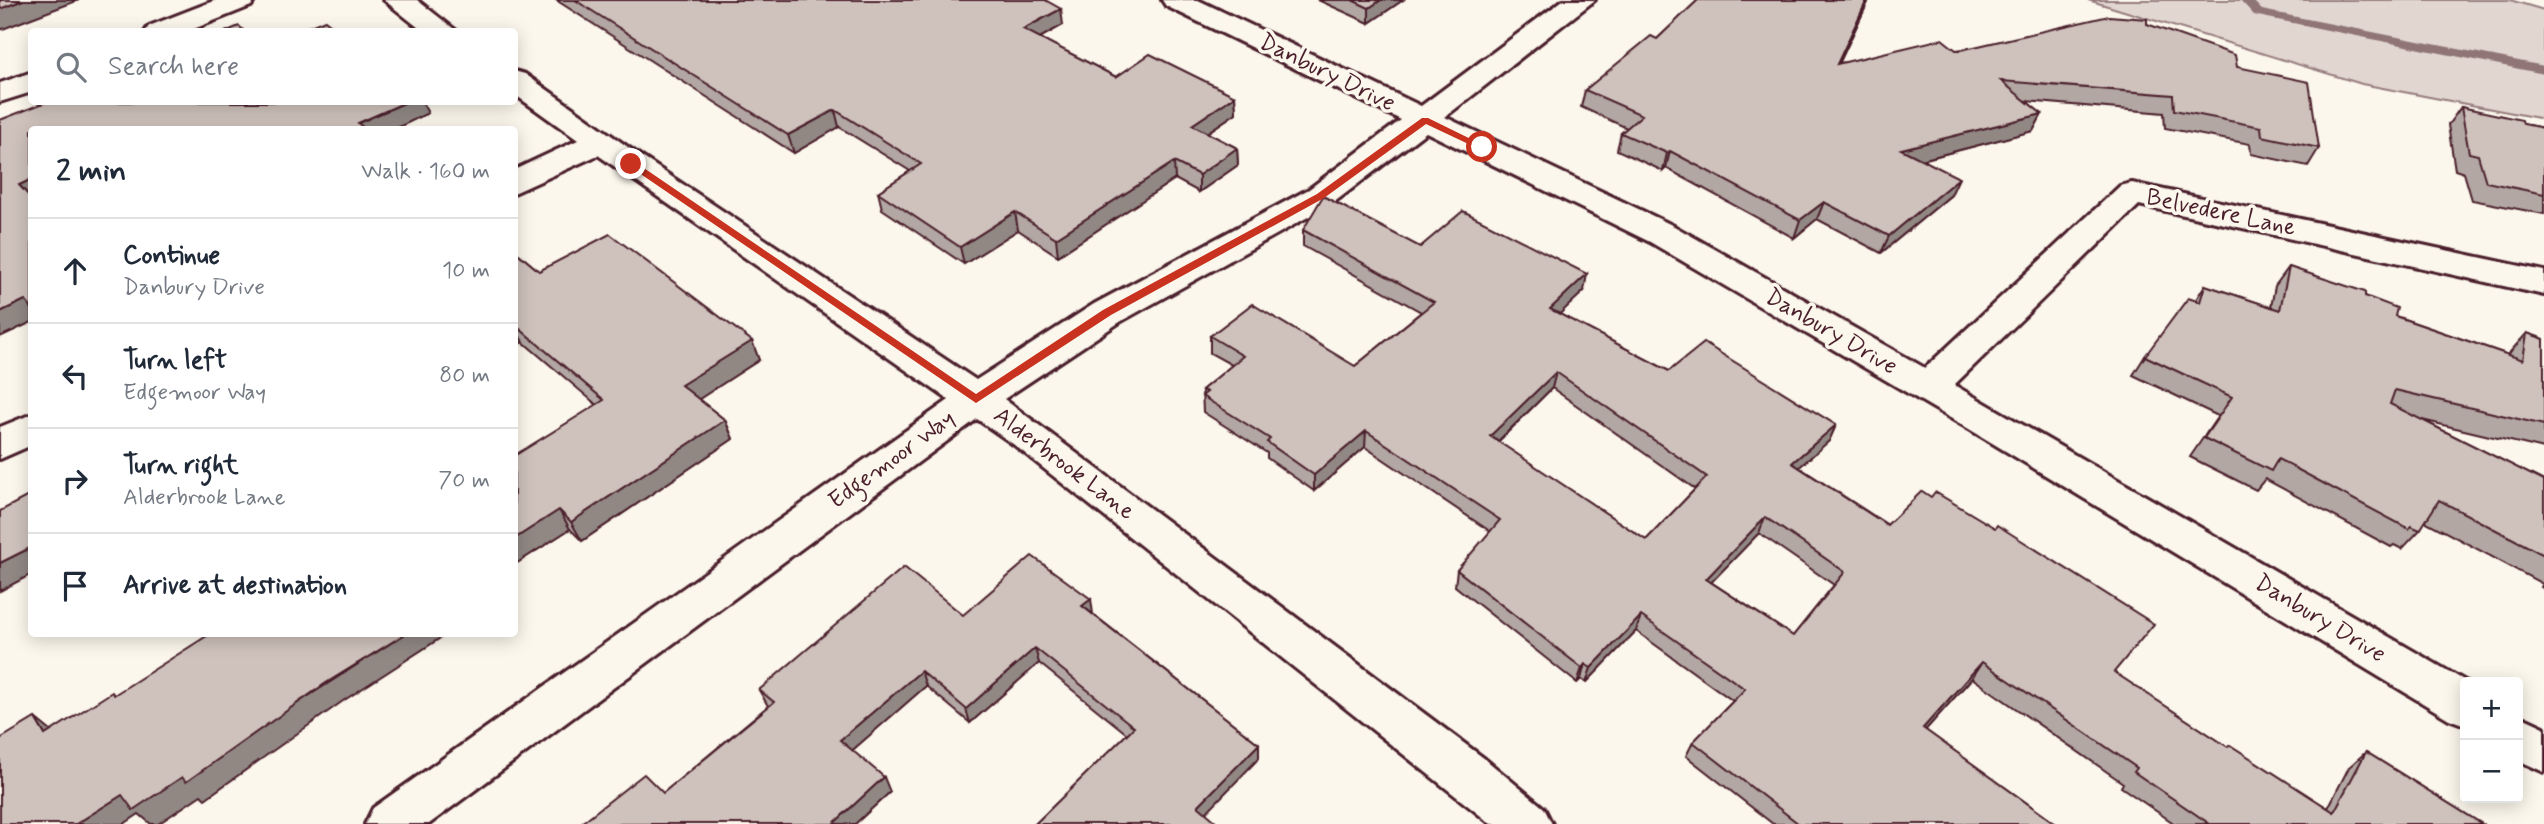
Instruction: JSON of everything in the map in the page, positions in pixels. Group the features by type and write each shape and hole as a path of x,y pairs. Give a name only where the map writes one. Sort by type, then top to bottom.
{"street":[{"path":"169,28 241,0"},
{"path":"398,0 438,28"},
{"name":"Danbury Drive","path":"1176,0 1662,234 1929,388 2460,702"},
{"name":"Edgemoor Way","path":"390,824 976,399 1107,313 1321,196 1581,0"},
{"path":"0,93 28,82"},
{"name":"Alderbrook Lane","path":"518,83 976,399 1071,468 1468,774 1527,824"},
{"path":"518,181 602,141"},
{"name":"Belvedere Lane","path":"1929,388 1960,354 2132,193 2544,283"},
{"path":"0,444 28,430"},
{"path":"2523,739 2544,751"}],"shaded area":[{"path":"2088,0 2510,0 2544,10 2544,119 2362,84"}],"building":[{"path":"0,0 23,0 0,9"},
{"path":"575,0 1045,0 1061,9 1023,29 1116,77 1150,54 1235,96 1192,125 1237,148 1199,175 1174,162 1056,238 1015,212 960,247 878,192 921,164 835,110 788,135"},
{"path":"1352,0 1381,0 1369,8"},
{"path":"1698,0 1867,0 1837,64 1942,39 1956,50 1961,50 2109,16 2147,19 2147,24 2235,55 2237,67 2309,82 2319,148 2262,136 2261,127 2174,110 2173,95 2001,81 2042,114 1901,149 1959,178 1889,236 1824,202 1800,220 1670,151 1667,153 1621,133 1642,115 1585,90 1651,36 1657,39"},
{"path":"325,20 335,28 306,28"},
{"path":"38,105 399,105 358,123 361,126 28,126 28,181 19,185 28,195 28,304 25,300 0,312 0,120"},
{"path":"2461,107 2522,120 2523,124 2544,128 2544,194 2486,182 2478,155 2469,153"},
{"path":"1323,196 1420,247 1463,211 1587,274 1550,309 1669,371 1704,343 1836,425 1792,463 1887,525 1922,491 1931,497 1935,492 1995,528 1997,525 2154,624 2114,672 2334,812 2366,752 2482,824 2210,824 2134,772 2137,768 1982,662 1923,728 2056,824 1799,824 1693,742 1745,689 1641,616 1591,668 1585,664 1582,668 1457,570 1500,520 1366,431 1314,475 1267,442 1270,439 1202,396 1207,392 1202,390 1243,356 1210,336 1252,304 1355,366 1434,302 1303,230","holes":["1556,372 1707,477 1646,540 1490,436","1765,517 1845,572 1793,636 1706,579"]},
{"path":"610,234 752,341 681,385 725,420 571,522 559,510 518,536 518,453 604,400 518,327 518,253 539,271"},
{"path":"2289,267 2365,292 2365,296 2397,308 2395,316 2523,360 2527,333 2544,339 2544,425 2395,390 2390,404 2544,481 2544,555 2439,500 2420,530 2411,526 2409,529 2278,459 2271,471 2204,438 2232,397 2145,356 2188,298 2200,302 2205,285 2280,310"},
{"path":"28,496 28,549 0,563 0,511"},
{"path":"1032,556 1091,599 1082,606 1259,744 1198,806 1219,824 1035,824 1134,727 1035,648 966,709 921,671 840,740 884,777 833,824 580,824 644,774 663,793 774,702 759,690 904,567 963,615"},
{"path":"205,637 400,637 326,683 186,782 182,777 133,810 122,795 76,824 0,824 0,739 35,718 45,735 112,692 114,695"}],"waterway":[{"path":"2246,0 2258,13 2544,70"}],"route":[{"path":"631,164 976,399 1031,360 1107,313 1321,196 1425,120 1482,147"}]}
